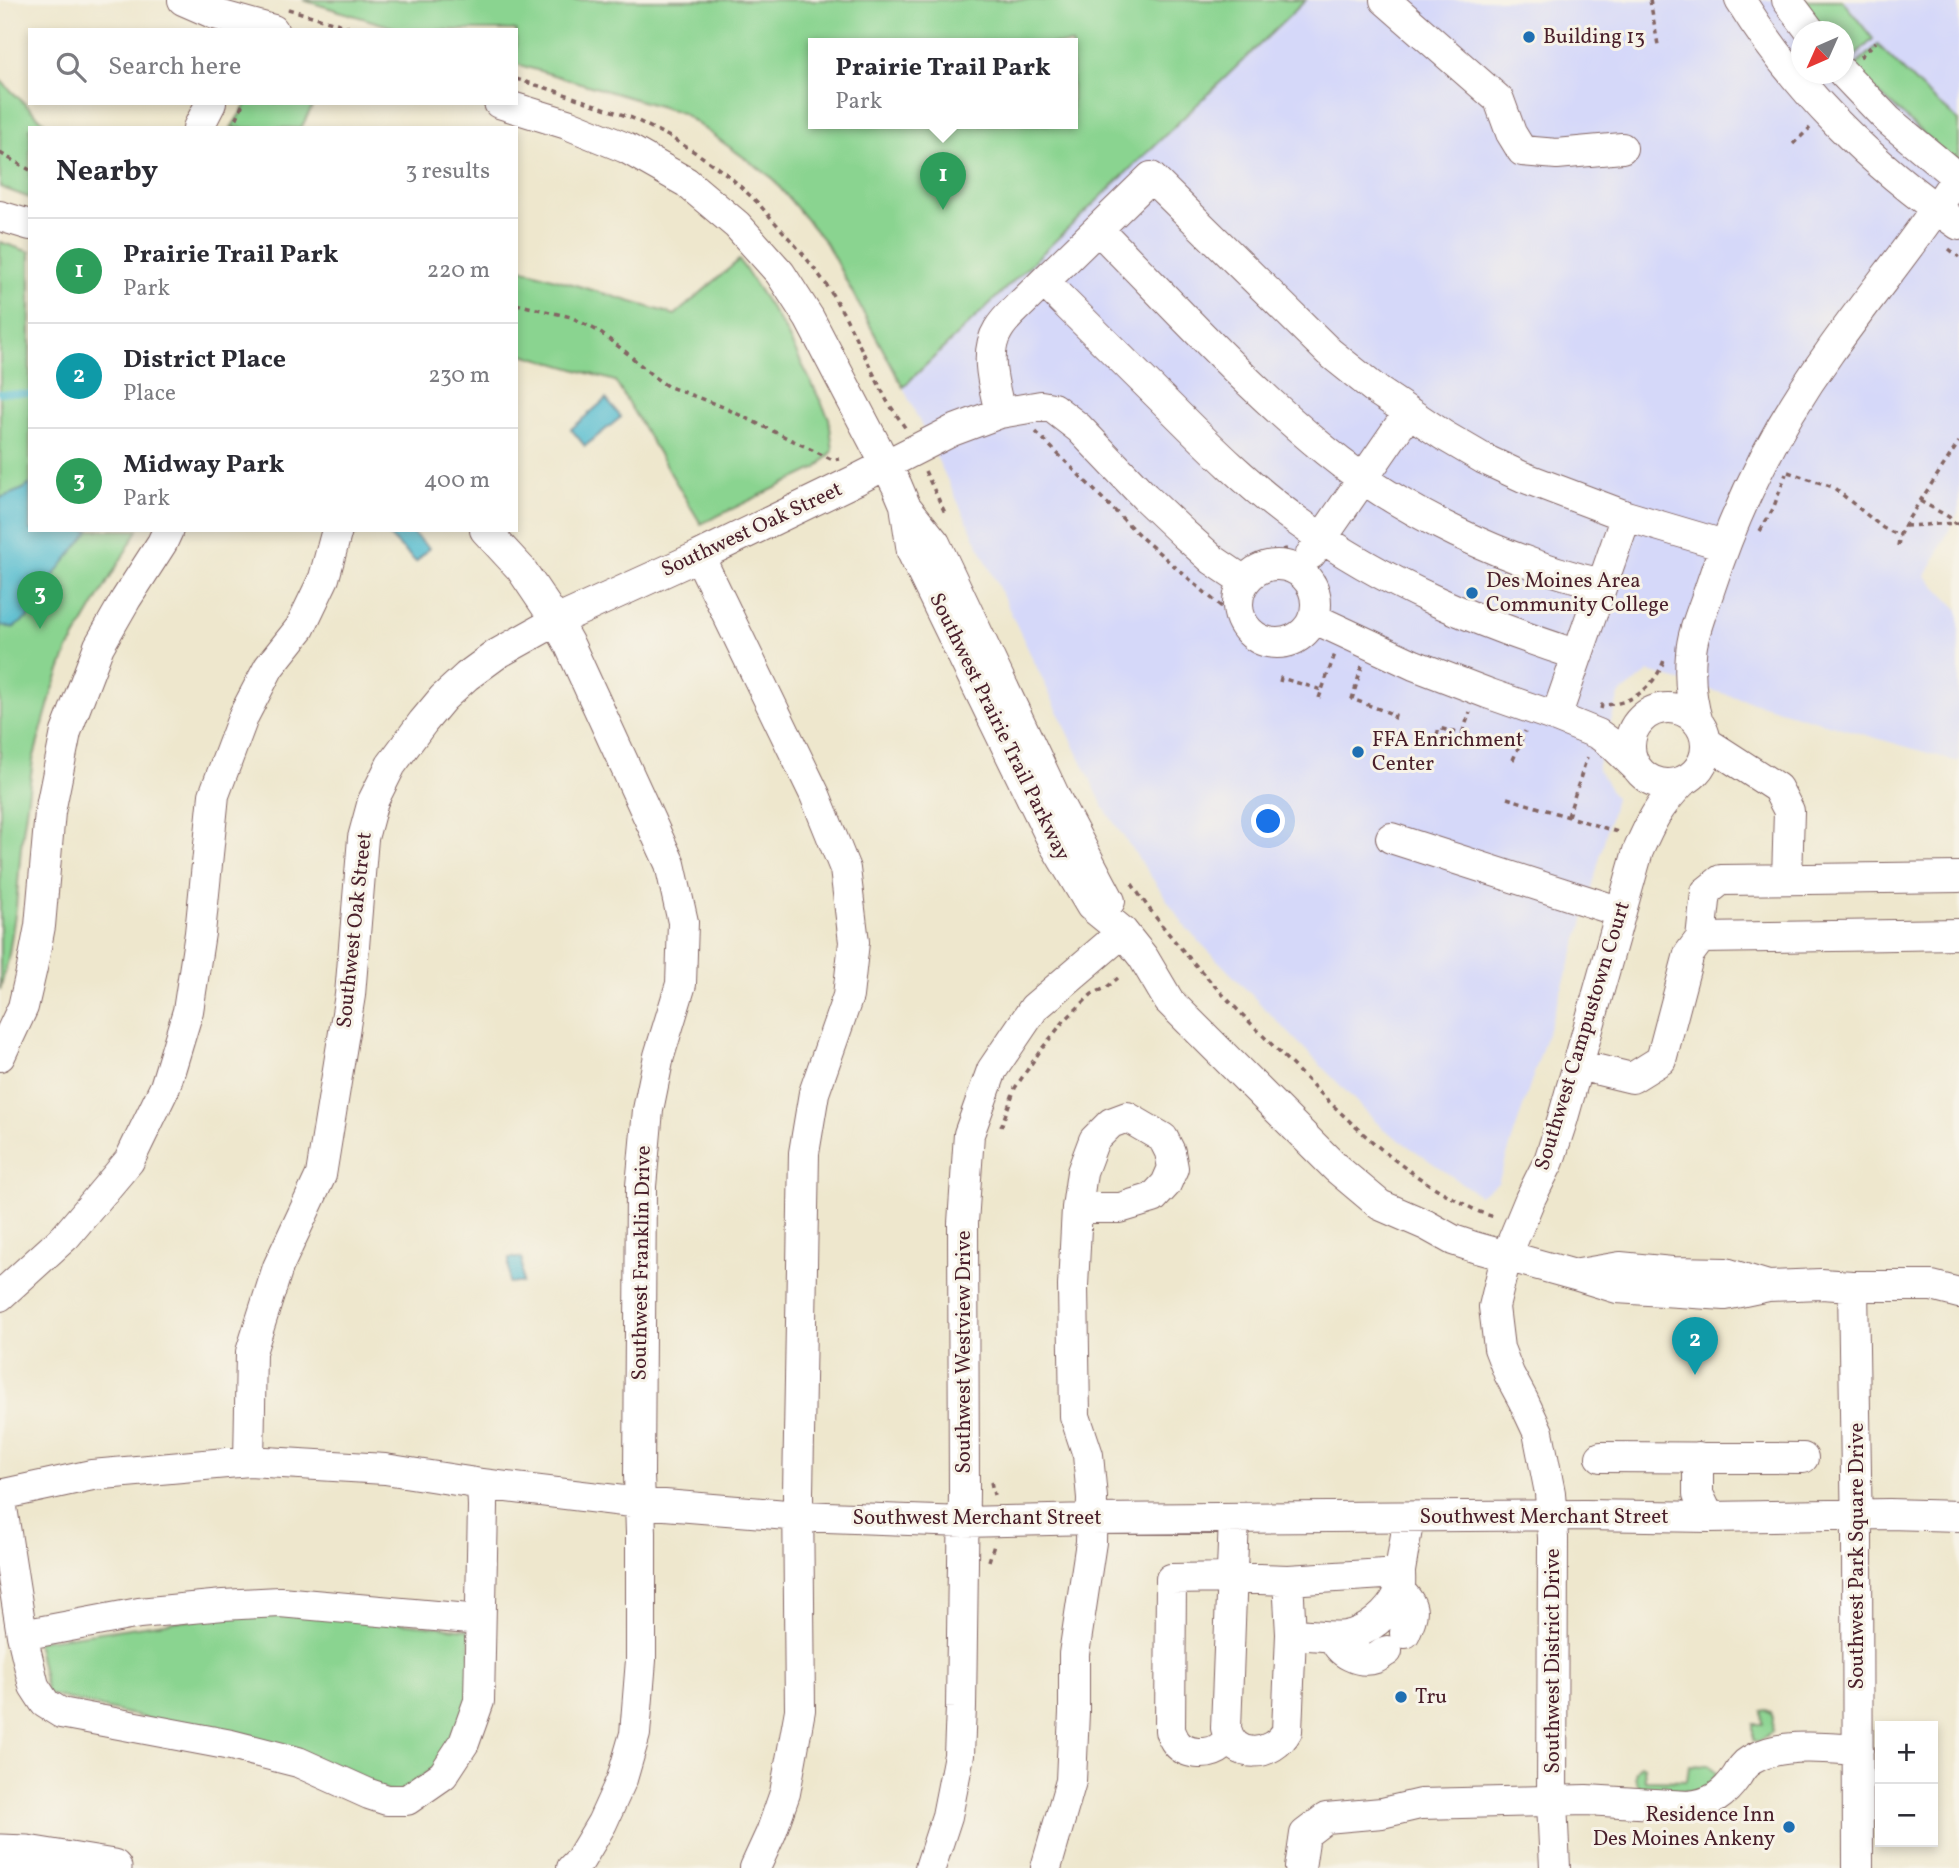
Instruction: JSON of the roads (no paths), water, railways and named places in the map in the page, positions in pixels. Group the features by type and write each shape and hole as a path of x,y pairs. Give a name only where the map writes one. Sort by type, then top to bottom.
{"main road":[{"path":"0,1853 27,1854 113,1868"}],"street":[{"path":"183,0 238,26 276,18"},
{"path":"1385,0 1499,100 1511,133 1522,151 1556,154 1622,148"},
{"path":"1740,0 1770,44 1826,111 1878,160 1948,217"},
{"path":"1787,0 1803,21"},
{"path":"1854,84 1888,120 1958,178"},
{"path":"199,126 210,105"},
{"name":"Southwest Prairie Trail Parkway","path":"506,105 568,124 626,148 686,182 737,225 780,273 809,318 886,465 905,505 912,551 1053,842 1091,906 1123,932 1143,957 1170,1001 1336,1168 1380,1205 1452,1240 1617,1289 1725,1294 1768,1286 1950,1285"},
{"path":"1000,414 991,365 996,333 1004,321 1151,177 1329,352 1356,375 1443,435 1484,459 1523,477 1626,516 1724,545"},
{"name":"Southwest Campustown Court","path":"1628,842 1703,762 1706,752 1692,705 1691,653 1724,545 1769,451 1828,354 1948,217 1958,178"},
{"path":"0,216 28,224"},
{"path":"1098,229 1289,420 1328,453 1412,509 1481,543 1563,575 1602,584"},
{"path":"1044,282 1215,452 1299,523 1349,556 1425,598 1479,621 1578,655"},
{"name":"Southwest Oak Street","path":"249,1461 251,1352 278,1267 321,1175 350,995 363,838 373,801 391,765 423,722 443,698 467,676 496,654 556,621 699,556 952,431 1000,414 1041,406 1053,408 1079,428 1184,534 1213,560 1244,581"},
{"path":"1298,571 1409,412"},
{"path":"1556,717 1626,516"},
{"path":"0,1056 23,1007 32,968 40,926 50,811 66,732 99,646 167,532"},
{"path":"0,1296 66,1236 129,1161 165,1087 190,998 201,933 214,795 244,715 270,667 300,628 324,578 336,532"},
{"name":"Southwest Franklin Drive","path":"487,532 521,569 570,646 670,864 683,922 681,984 659,1056 648,1110 641,1186 641,1660 635,1734 622,1779 602,1823 580,1860 572,1868"},
{"path":"699,556 815,795 845,869 854,942 848,996 814,1093 804,1153 798,1493 800,1710 785,1793 755,1868"},
{"path":"1287,566 1298,571 1306,578 1315,597 1316,608 1309,627 1295,639 1276,643 1258,639 1244,626 1237,608 1244,581 1263,567 1287,566"},
{"path":"1313,618 1414,665 1598,734 1649,780 1659,784 1670,785 1689,777 1752,771"},
{"name":"Southwest Campustown Court","path":"1506,1257 1549,1161 1621,912 1628,842 1642,820 1637,769 1631,758 1630,742 1634,727 1648,714 1691,653"},
{"path":"1556,717 1615,723 1659,709 1685,712 1702,732 1777,788 1789,811 1787,879"},
{"path":"1391,838 1621,912"},
{"path":"1578,1065 1632,1078 1661,1060 1689,954 1701,938 1706,892 1721,880 1959,877"},
{"name":"Southwest Westview Drive","path":"930,1868 947,1816 959,1755 964,1522 963,1223 969,1134 992,1070 1034,1008 1123,932"},
{"path":"1701,938 1959,934"},
{"path":"1046,1868 1071,1781 1074,1654 1091,1542 1093,1498 1087,1455 1075,1416 1073,1286 1077,1208"},
{"name":"Southwest District Drive","path":"1506,1257 1494,1307 1499,1348 1508,1374 1538,1432 1552,1516 1552,1802 1555,1868"},
{"name":"Southwest Park Square Drive","path":"1853,1286 1858,1868"},
{"path":"1601,1457 1803,1458"},
{"path":"1698,1457 1698,1494 1709,1517"},
{"name":"Southwest Merchant Street","path":"0,1495 92,1475 249,1461 385,1469 640,1503 799,1516 964,1522 1585,1515 1959,1516"},
{"path":"0,1495 34,1686 45,1703 61,1713 231,1745 298,1762 387,1800 407,1800 443,1775 464,1743 479,1701 484,1506 482,1484"},
{"path":"1291,1634 1348,1636 1366,1629 1378,1620 1390,1606 1400,1582 1409,1517"},
{"path":"1234,1518 1226,1728 1228,1736 1246,1751 1258,1752 1275,1746 1287,1731 1291,1634 1288,1580"},
{"path":"1228,1736 1222,1746 1199,1754 1176,1743 1170,1731 1171,1579 1400,1582"},
{"path":"1334,1637 1336,1646 1347,1655 1363,1659 1375,1659 1396,1642 1413,1616 1412,1604 1400,1582"},
{"path":"23,1635 139,1613 280,1602 480,1620"},
{"path":"1300,1868 1305,1834 1326,1818 1382,1813 1420,1804 1586,1800 1701,1805 1724,1793 1743,1765 1769,1751 1824,1748 1858,1750"}],"water":[{"path":"606,399 621,417 585,446 571,429"},
{"path":"28,485 28,532 88,532 55,574 29,617 13,628 0,625 0,498"},
{"path":"392,532 411,532 429,548 416,562 389,536"},
{"path":"509,1258 522,1258 522,1283 509,1283"}],"waterway":[{"path":"0,393 28,394"}],"place":[{"name":"Building 13","path":"1529,37"},
{"name":"Prairie Trail Park","path":"943,210"},
{"name":"Des Moines Area Community College","path":"1472,593"},
{"name":"Midway Park","path":"40,629"},
{"name":"FFA Enrichment Center","path":"1358,752"},
{"name":"District Place","path":"1695,1375"},
{"name":"Tru","path":"1401,1697"},
{"name":"Residence Inn Des Moines Ankeny","path":"1789,1827"}]}
